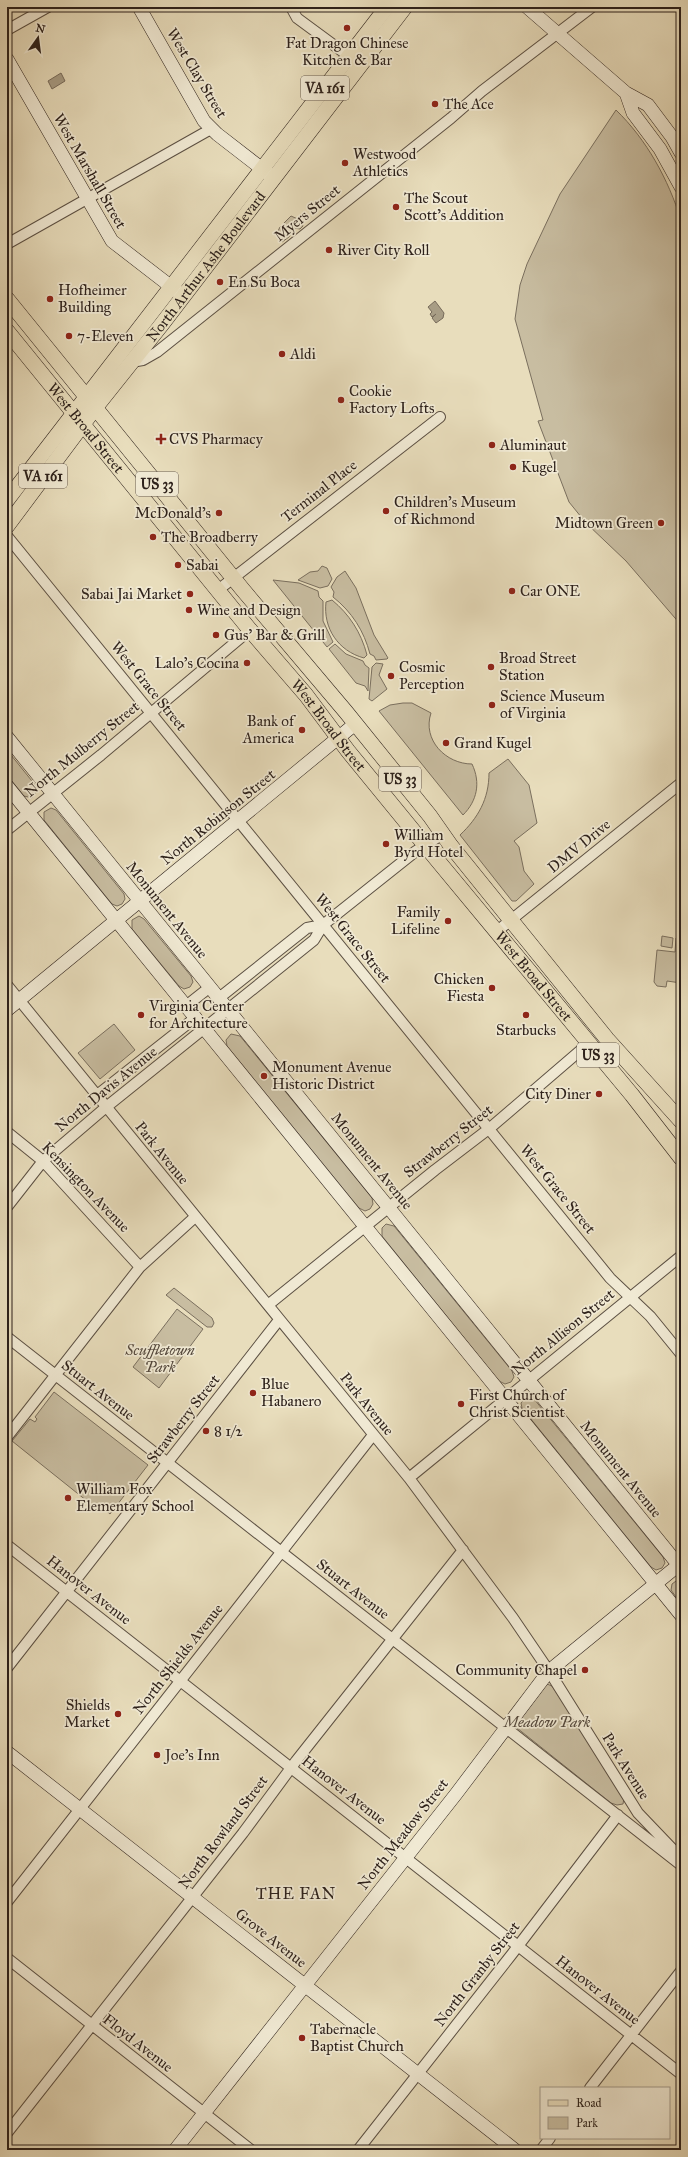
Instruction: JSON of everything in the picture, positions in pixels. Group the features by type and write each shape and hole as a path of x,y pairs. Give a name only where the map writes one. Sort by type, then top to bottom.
{"main road":[{"name":"North Arthur Ashe Boulevard","path":"7,526 91,403 178,292 274,178 355,61 387,7"},
{"name":"North Arthur Ashe Boulevard","path":"178,292 262,169 355,61 405,7"},
{"name":"West Broad Street","path":"7,299 233,578 355,724 607,1039 681,1121"},
{"name":"North Arthur Ashe Boulevard","path":"91,403 131,362 157,319"},
{"name":"West Broad Street","path":"7,331 250,630 290,676 425,845 589,1043 681,1158"},
{"name":"North Arthur Ashe Boulevard","path":"7,500 79,419"}],"street":[{"path":"7,30 48,7"},
{"name":"West Clay Street","path":"139,7 211,129 274,178"},
{"path":"291,7 297,18 355,61"},
{"path":"527,7 558,32 626,92 648,105 672,137 681,153"},
{"name":"Myers Street","path":"131,362 150,356 182,332 451,118 482,91 592,7"},
{"name":"West Marshall Street","path":"7,59 86,199 112,241 178,292"},
{"path":"626,92 633,113 660,148 681,187"},
{"path":"7,244 211,129"},
{"path":"157,319 172,331 182,332"},
{"name":"Terminal Place","path":"218,590 440,417"},
{"name":"West Grace Street","path":"7,536 490,1128 610,1278 650,1316 681,1354"},
{"name":"North Mulberry Street","path":"7,830 53,794 250,630"},
{"name":"North Robinson Street","path":"7,1010 239,821 355,724"},
{"name":"Monument Avenue","path":"7,737 680,1565"},
{"name":"DMV Drive","path":"496,932 681,783"},
{"path":"7,786 681,1615"},
{"name":"North Davis Avenue","path":"7,1207 43,1161 105,1108 229,1010 314,940 323,925 425,845 443,834"},
{"name":"North Davis Avenue","path":"219,998 307,928 323,925"},
{"name":"Park Avenue","path":"7,985 105,1108 409,1478 463,1550 549,1671 638,1813 681,1858"},
{"path":"186,1006 210,987"},
{"name":"North Davis Avenue","path":"96,1096 195,1018"},
{"name":"Strawberry Street","path":"268,1305 365,1226 490,1128 589,1043"},
{"name":"Kensington Avenue","path":"7,1132 43,1161 140,1267"},
{"path":"7,1437 140,1267 195,1217"},
{"name":"North Allison Street","path":"409,1478 681,1256"},
{"name":"Strawberry Street","path":"7,1668 279,1320"},
{"name":"Stuart Avenue","path":"7,1337 681,1865"},
{"name":"North Shields Avenue","path":"7,1902 373,1435"},
{"name":"Hanover Avenue","path":"7,1545 181,1680 681,2074"},
{"name":"North Rowland Street","path":"7,2133 463,1550"},
{"name":"North Meadow Street","path":"175,2150 405,1858 549,1671 680,1565"},
{"name":"Grove Avenue","path":"7,1752 515,2150"},
{"name":"North Granby Street","path":"358,2150 518,1947 618,1815"},
{"name":"Floyd Avenue","path":"7,1958 251,2150"},
{"path":"591,2087 681,1971"},
{"path":"541,2150 549,2139"}],"green space":[{"path":"616,110 647,147 670,190 681,220 681,625 626,561 586,523 569,502 538,421 543,420 515,319 520,285 527,264 560,194"},
{"path":"291,216 300,220 303,226 300,229 294,228 289,237 282,242 276,235 280,227"},
{"path":"322,566 327,568 332,579 328,586 320,588 298,580 310,572 318,571"},
{"path":"345,571 356,588 374,635 388,658 387,659 376,660 374,656 370,654 361,630 356,622 346,609 333,597 334,592 331,587 337,577"},
{"path":"273,580 299,583 318,591 319,597 323,601 323,621 333,642 327,647"},
{"path":"332,600 344,611 358,631 367,655 364,658 347,650 334,637 327,621 326,612 326,602"},
{"path":"335,644 346,654 363,661 369,668 368,691 365,686 356,683 329,649"},
{"path":"376,663 383,664 379,675 387,689 372,701 369,699 372,667"},
{"path":"412,703 431,713 429,723 430,732 438,749 453,760 472,764 475,771 477,785 476,791 472,804 463,815 379,711 390,705"},
{"path":"7,750 36,786 37,791 32,798 24,796 7,775"},
{"path":"508,759 529,785 537,823 514,841 519,847 524,871 534,884 516,901 512,901 460,835 477,815 485,800 489,773"},
{"path":"51,808 56,810 124,894 125,899 122,904 117,906 112,904 44,820 44,812"},
{"path":"139,916 144,919 191,976 193,982 190,987 184,989 179,986 132,929 132,920"},
{"path":"662,936 673,938 672,948 661,946"},
{"path":"676,938 681,944 681,983 667,981 666,987 657,986 654,982 657,950 675,952"},
{"path":"114,1024 135,1050 100,1079 78,1053"},
{"path":"231,1034 240,1036 372,1198 373,1204 370,1209 365,1211 359,1208 227,1046 226,1040"},
{"path":"386,1224 394,1226 512,1371 514,1377 511,1382 505,1384 499,1381 382,1236 382,1228"},
{"path":"174,1288 212,1318 214,1323 212,1327 207,1327 166,1295"},
{"name":"Scuffletown Park","path":"177,1309 203,1329 159,1388 133,1367"},
{"path":"54,1392 148,1465 110,1514 100,1505 97,1509 12,1441 30,1419 35,1422 37,1419 35,1417"},
{"path":"526,1397 534,1399 663,1557 665,1563 662,1568 656,1570 651,1567 522,1408 521,1403"},
{"path":"676,1581 681,1581 681,1604 671,1590 672,1584"},
{"name":"Meadow Park","path":"547,1684 552,1686 622,1794 624,1798 623,1804 617,1805 611,1803 517,1728 517,1724"}],"shaded area":[{"path":"61,73 65,81 52,89 48,81"},
{"path":"435,301 444,313 443,318 436,323 432,318 436,314 432,317 430,314 432,312 428,307"}],"place":[{"name":"Fat Dragon Chinese Kitchen & Bar","path":"347,28"},
{"name":"The Ace","path":"435,104"},
{"name":"Westwood Athletics","path":"345,163"},
{"name":"The Scout Scott's Addition","path":"396,207"},
{"name":"River City Roll","path":"329,250"},
{"name":"En Su Boca","path":"220,282"},
{"name":"Hofheimer Building","path":"50,299"},
{"name":"7-Eleven","path":"69,336"},
{"name":"Aldi","path":"282,354"},
{"name":"Cookie Factory Lofts","path":"341,400"},
{"name":"CVS Pharmacy","path":"161,439"},
{"name":"Aluminaut","path":"492,445"},
{"name":"Kugel","path":"513,467"},
{"name":"Children's Museum of Richmond","path":"386,511"},
{"name":"McDonald's","path":"219,513"},
{"name":"Midtown Green","path":"661,523"},
{"name":"The Broadberry","path":"153,537"},
{"name":"Sabai","path":"178,565"},
{"name":"Car ONE","path":"512,591"},
{"name":"Sabai Jai Market","path":"190,594"},
{"name":"Wine and Design","path":"189,610"},
{"name":"Gus' Bar & Grill","path":"216,635"},
{"name":"Lalo’s Cocina","path":"247,663"},
{"name":"Broad Street Station","path":"491,667"},
{"name":"Cosmic Perception","path":"391,676"},
{"name":"Science Museum of Virginia","path":"492,705"},
{"name":"Bank of America","path":"302,730"},
{"name":"Grand Kugel","path":"446,743"},
{"name":"William Byrd Hotel","path":"386,844"},
{"name":"Family Lifeline","path":"448,921"},
{"name":"Chicken Fiesta","path":"492,988"},
{"name":"Virginia Center for Architecture","path":"141,1015"},
{"name":"Starbucks","path":"526,1015"},
{"name":"Monument Avenue Historic District","path":"264,1076"},
{"name":"City Diner","path":"599,1094"},
{"name":"Blue Habanero","path":"253,1393"},
{"name":"First Church of Christ Scientist","path":"461,1404"},
{"name":"8 1/2","path":"206,1431"},
{"name":"William Fox Elementary School","path":"68,1498"},
{"name":"Community Chapel","path":"585,1670"},
{"name":"Shields Market","path":"118,1714"},
{"name":"Joe's Inn","path":"157,1755"},
{"name":"Tabernacle Baptist Church","path":"302,2038"}],"district":[{"name":"THE FAN","path":"296,1893"}]}
